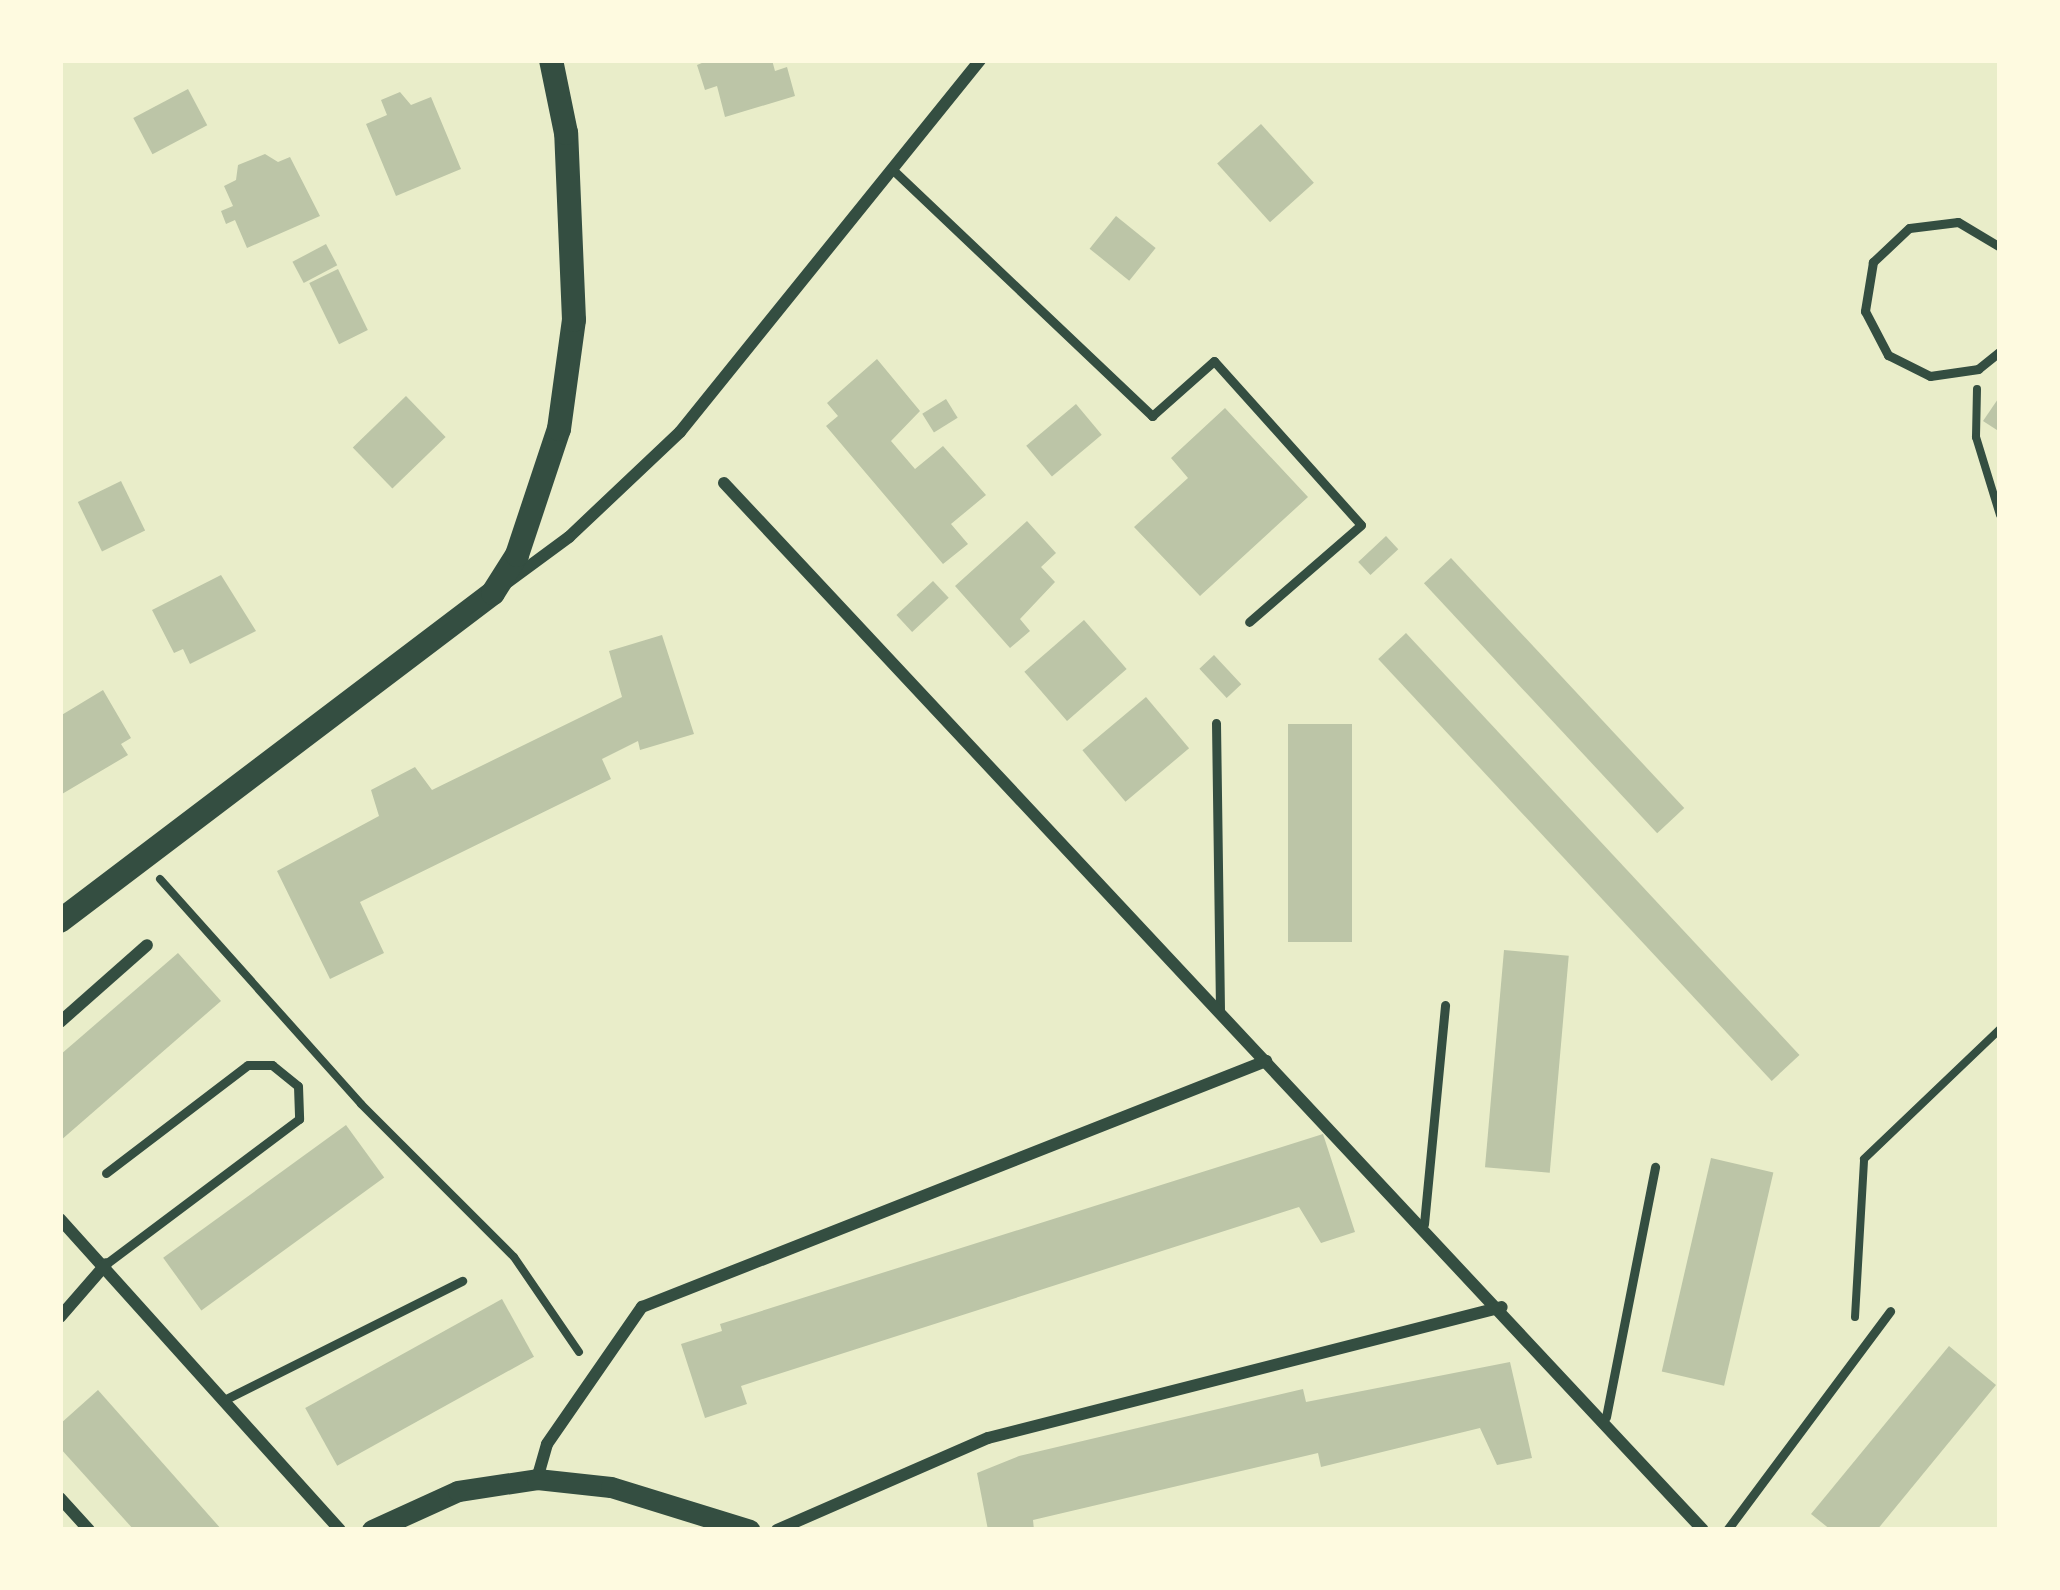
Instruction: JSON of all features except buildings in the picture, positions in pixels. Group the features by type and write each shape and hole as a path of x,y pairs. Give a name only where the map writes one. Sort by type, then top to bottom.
{"main road":[{"path":"64,909 493,593 545,482 574,320 566,133 551,60"}],"street":[{"path":"493,593 569,537 680,432 980,60"},
{"path":"724,483 1606,1417 1703,1530"},
{"path":"60,1022 147,945"},
{"path":"537,1479 547,1444 642,1307 1265,1061"},
{"path":"60,1219 228,1399 340,1530"},
{"path":"60,1318 68,1299 106,1264"},
{"path":"777,1530 988,1438 1502,1307"},
{"path":"372,1530 458,1491 537,1479 611,1487 750,1530"},
{"path":"60,1498 89,1530"}],"lane":[{"path":"892,169 1152,416 1214,362 1361,525 1249,622"},
{"path":"2000,247 1958,222 1909,228 1873,262 1865,286 1865,311 1888,356 1930,376 1978,369 2000,351"},
{"path":"1216,723 1220,1012"},
{"path":"1424,1224 1445,1005"},
{"path":"106,1173 248,1065 272,1065 298,1086 299,1119 106,1264"},
{"path":"1606,1417 1655,1167"},
{"path":"228,1399 462,1281"},
{"path":"1727,1530 1890,1311"}],"path":[{"path":"1978,369 1976,437 2000,515"},
{"path":"168,888 361,1104 514,1257 581,1354"},
{"path":"1852,1363 1864,1159 2000,1029"}]}
